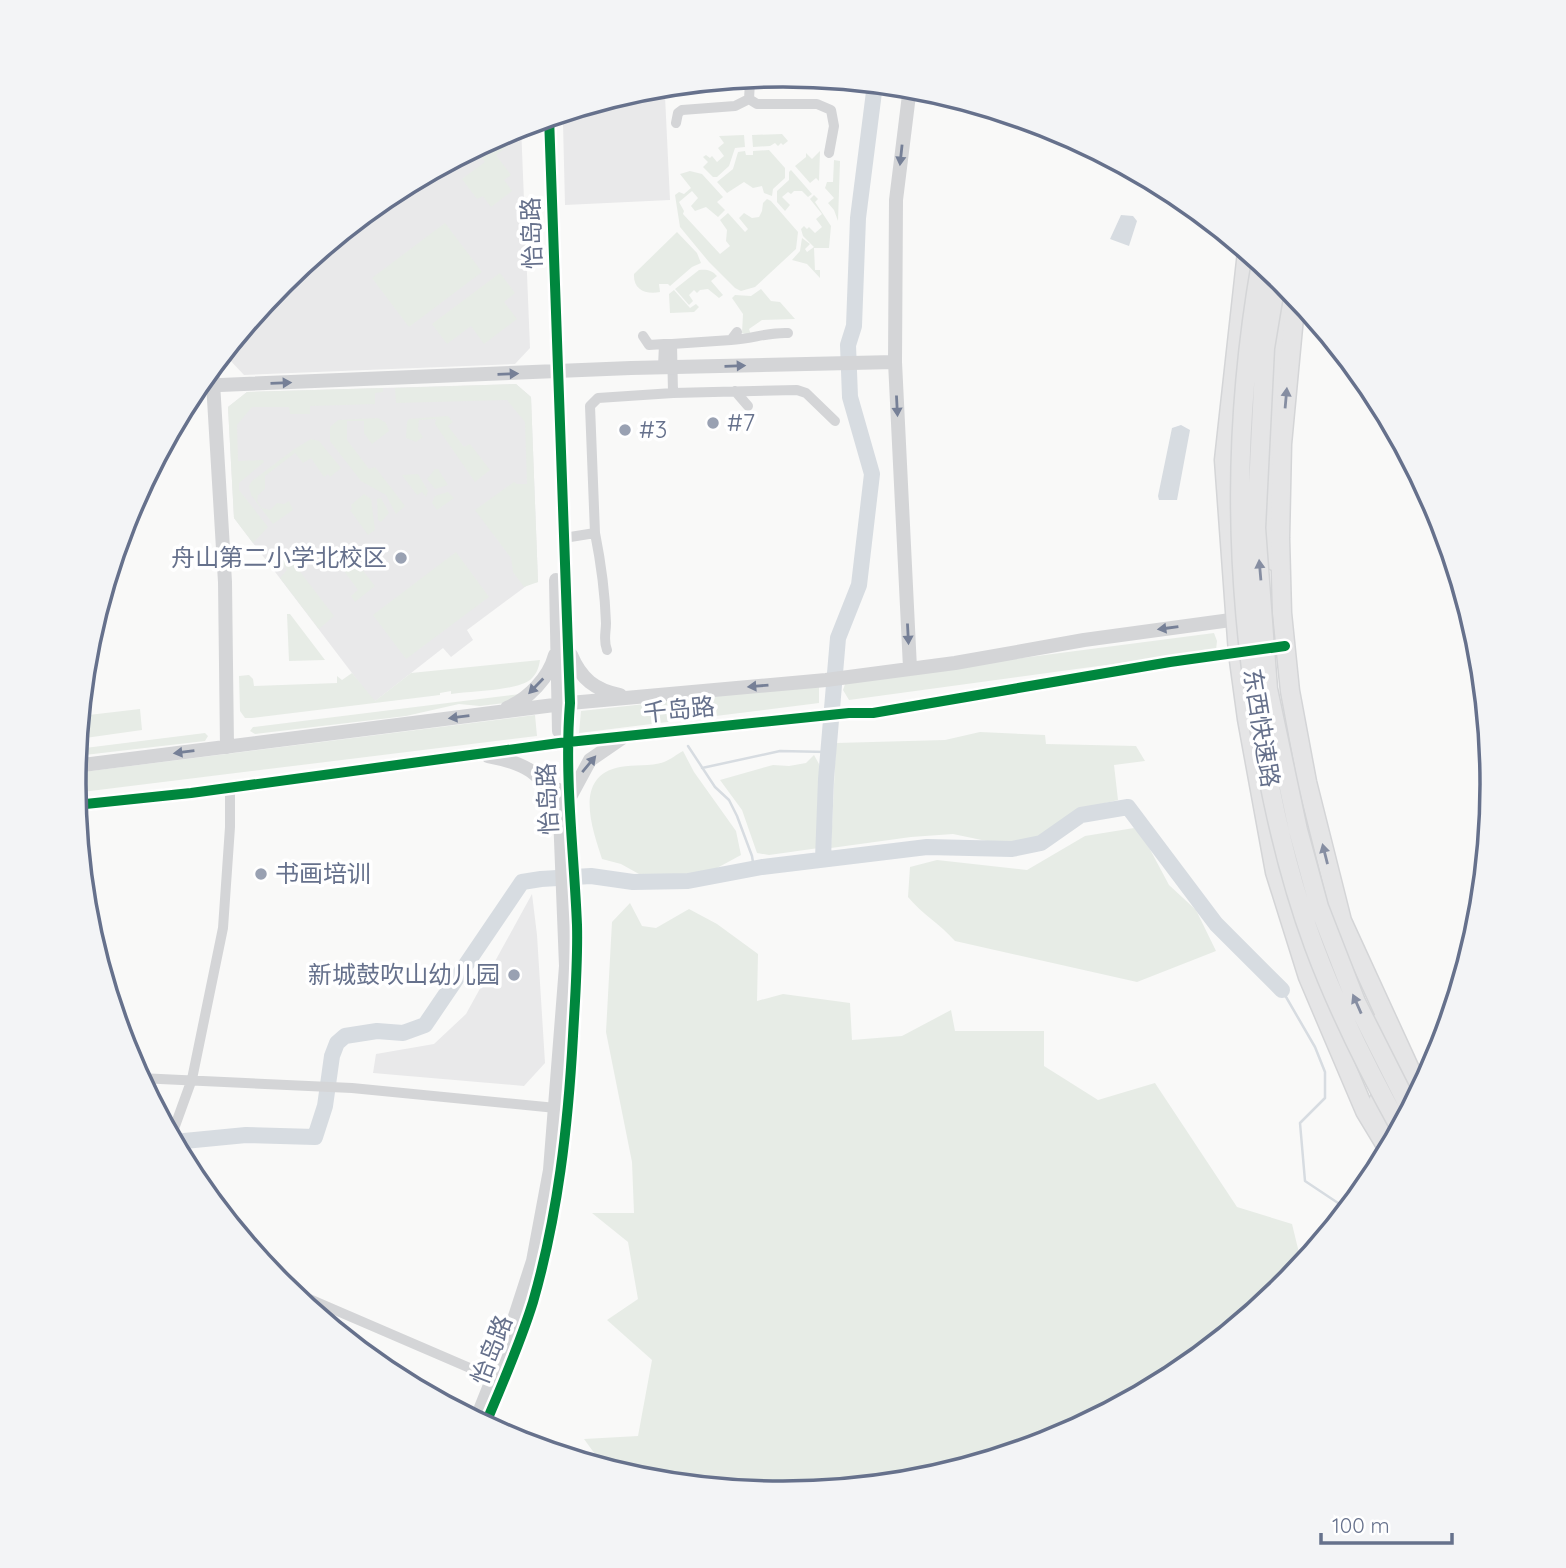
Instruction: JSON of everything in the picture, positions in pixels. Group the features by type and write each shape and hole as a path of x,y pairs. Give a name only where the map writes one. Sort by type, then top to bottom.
{"main road":[{"path":"1251,267 1224,460 1238,653 1247,719 1275,872 1308,977 1365,1111 1383,1140"},
{"name":"东西快速路","path":"1252,268 1252,317 1239,464 1239,504 1243,600 1251,674 1268,780 1288,862 1314,946 1346,1021 1395,1118"},
{"name":"东西快速路","path":"1275,290 1265,348 1256,528 1268,689 1298,830 1319,907 1356,1002 1405,1098"},
{"path":"1285,300 1270,410 1269,524 1290,691 1307,782 1342,920 1413,1082"},
{"path":"1282,613 1282,444 1295,311"},
{"path":"1238,653 1280,855 1311,962 1389,1128"}],"street":[{"path":"749,99 750,88"},
{"path":"909,98 896,200 895,362 910,668"},
{"path":"676,123 678,113 682,110 735,106 749,99"},
{"path":"749,99 757,104 817,104 831,110 834,126 829,153"},
{"name":"怡岛路","path":"549,128 554,372 564,538 563,743 569,802 566,854"},
{"path":"542,130 554,372 563,648 587,681 606,692 635,697"},
{"path":"643,337 649,345 734,336 754,339 769,332 789,333"},
{"path":"668,344 668,368 673,393"},
{"path":"227,747 225,582 213,385 895,362"},
{"path":"607,650 604,642 606,625 603,584 595,533 590,406 598,398 797,390 806,393 835,421"},
{"path":"735,391 748,406"},
{"path":"564,538 595,533"},
{"name":"千岛路","path":"86,765 565,704 826,680 1282,613"},
{"name":"千岛路","path":"86,804 563,743 849,713 873,713 1171,662 1285,646"},
{"path":"499,712 523,699 540,682 563,648"},
{"path":"569,802 572,791 590,760 624,737"},
{"path":"559,818 563,743"},
{"path":"477,754 523,765 534,771 549,789 559,818 566,854 568,895 566,966 550,1170 533,1261 480,1411"},
{"path":"175,1125 192,1079 223,928 230,787"},
{"name":"怡岛路","path":"489,1415 532,1304 555,1210 571,1070 577,925 568,895"},
{"path":"152,1078 352,1088 556,1108"},
{"path":"317,1302 493,1378"}],"shaded area":[{"path":"665,97 670,200 565,205 563,123"},
{"path":"782,134 788,141 783,145 781,143 778,146 775,143 753,147 752,135"},
{"path":"744,135 745,147 735,148 729,166 717,177 713,177 703,167 708,162 703,157 712,156 717,162 724,156 718,148 724,143 719,136"},
{"path":"521,138 530,348 515,364 244,375 230,360 259,324 323,260 396,204 434,180"},
{"path":"509,143 496,155 511,175 504,180 512,191 491,207 483,196 477,199 462,179 485,162 481,156"},
{"path":"769,150 785,168 785,178 773,189 772,196 764,193 762,186 753,188 744,182 727,193 717,182 733,169 738,152 745,151 746,155 753,155 753,151"},
{"path":"820,151 819,181 816,178 810,183 795,166 806,157 806,153 812,159"},
{"path":"834,160 840,161 838,221 828,203 834,198 825,188 827,182 833,182"},
{"path":"791,170 812,194 808,197 802,191 794,191 791,194 788,192 782,197 790,205 785,211 777,202 777,191 789,180"},
{"path":"690,171 702,174 723,197 717,202 725,210 718,217 706,207 695,211 691,206 698,198 692,191 679,202 683,214 720,254 730,246 726,241 727,230 720,220 728,213 745,232 748,229 739,218 744,213 752,218 759,217 767,199 798,232 796,249 755,287 741,291 735,288 680,227 675,195 679,192 684,194 691,188 680,174"},
{"path":"814,195 818,199 815,202 831,226 829,248 814,248 815,270 820,270 820,278 807,264 792,260 800,251 802,238 810,244 805,249 807,252 814,247 803,236 801,229 804,226 807,229 809,227 815,233 822,227 816,219 822,214 810,199"},
{"path":"1121,215 1133,216 1137,221 1129,246 1110,239"},
{"path":"445,223 482,272 409,327 372,278"},
{"path":"677,232 697,253 701,263 692,267 670,286 659,284 660,292 649,293 641,290 636,284 634,274"},
{"path":"699,270 709,270 717,276 711,281 723,295 719,298 708,289 697,293 694,290 689,295 693,301 689,305 675,289"},
{"path":"500,273 515,293 504,302 517,319 484,344 471,326 447,344 432,324"},
{"path":"761,289 771,301 780,302 795,319 762,320 749,329 751,335 742,333 743,314 732,298 735,295 751,296"},
{"path":"674,290 690,308 696,304 699,307 694,312 670,313 669,294"},
{"name":"舟山第二小学北校区","path":"516,384 531,397 538,582 529,584 467,630 473,640 451,657 443,648 374,702 234,518 228,407 247,392"},
{"path":"516,384 531,397 538,582 524,587 513,572 511,558 475,510 514,482 527,484 525,422 507,400 396,403 395,388"},
{"path":"383,388 383,392 375,393 375,404 310,406 310,414 290,414 289,407 252,407 237,425 238,461 264,462 239,483 239,490 268,527 253,543 234,518 228,407 247,392"},
{"path":"448,416 453,422 448,426 464,447 470,444 490,470 475,482 435,424 436,419 419,420 418,430 423,437 416,442 406,438 409,419"},
{"path":"378,418 386,423 389,431 372,444 364,433 364,421 347,421 347,440 369,469 375,467 405,506 396,514 386,495 361,481 330,441 330,427 338,420"},
{"path":"1181,425 1190,430 1177,500 1159,500 1172,428"},
{"path":"311,439 319,441 341,468 330,477 328,474 324,477 311,458 303,463 295,453 265,476 265,489 258,495 257,501 262,508 270,510 277,503 284,504 289,501 293,510 273,524 251,495 249,486 252,481"},
{"path":"438,469 448,485 435,489 427,479"},
{"path":"418,474 428,491 426,497 422,492 417,495 402,475"},
{"path":"448,492 454,498 437,510 432,503 435,496"},
{"path":"364,494 371,499 375,530 368,535 350,510 351,505"},
{"path":"381,498 389,513 381,522 378,520 377,499"},
{"path":"348,552 375,586 355,602 351,596 358,590 336,560"},
{"path":"456,552 489,597 406,659 373,615"},
{"path":"288,556 334,616 319,629 280,578 287,570 281,561"},
{"path":"287,614 290,614 325,660 289,661"},
{"path":"1214,633 1216,650 849,700 843,690 846,681"},
{"path":"540,660 530,680 504,688 451,694 451,691 440,695 252,718 245,718 240,711 239,676 249,675 254,686 337,683 337,676 342,680 352,673 375,701 411,673"},
{"path":"819,685 819,703 579,733 581,711"},
{"path":"520,694 505,703 480,706 459,704 406,716 255,734 250,731 253,727"},
{"path":"140,709 142,730 87,738 90,715"},
{"path":"535,715 537,736 86,792 86,772"},
{"path":"980,732 1045,735 1046,744 1136,746 1145,761 1114,765 1118,800 1080,809 1041,838 996,843 953,834 831,848 836,743 945,740"},
{"path":"205,733 208,736 205,741 87,755 87,748"},
{"path":"683,751 694,772 736,831 741,855 706,874 670,877 639,874 621,864 602,859 591,819 591,792 596,781 605,772 620,767 659,764"},
{"path":"814,755 821,774 819,848 769,855 757,853 742,810 720,780 773,765 806,763"},
{"path":"1134,828 1145,840 1169,885 1196,910 1216,951 1137,982 955,941 908,897 910,867 937,860 1027,870 1085,836"},
{"name":"新城鼓吹山幼儿园","path":"532,894 545,1063 524,1086 373,1073 376,1054 434,1044 466,1014"},
{"path":"630,903 642,926 656,928 689,909 717,924 758,954 757,1001 783,994 850,1003 852,1040 902,1036 951,1010 955,1031 1044,1031 1044,1066 1098,1100 1155,1083 1237,1207 1292,1224 1299,1253 1243,1308 1170,1364 1132,1388 1050,1428 963,1457 874,1475 783,1481 692,1475 647,1468 595,1455 584,1439 638,1436 652,1360 607,1320 638,1299 628,1242 592,1213 634,1213 632,1162 606,1032 612,922"}],"waterway":[{"path":"823,859 826,779 838,638 859,585 872,474 850,397 848,345 854,326 858,218 874,93"},
{"path":"688,746 715,787 729,800 752,856 754,869"},
{"path":"702,768 780,751 828,752"},
{"path":"184,1141 246,1135 315,1137 325,1106 332,1056 337,1043 345,1036 377,1031 403,1033 425,1025 522,882 541,879 591,876 633,882 688,881 762,867 927,847 1012,849 1041,843 1081,815 1128,807 1216,924 1282,990"},
{"path":"1282,990 1315,1047 1325,1072 1325,1098 1300,1123 1305,1181 1339,1204"}],"cycle path":[{"path":"489,1415 528,1318 549,1236 565,1137 576,980 577,925 569,787 570,703 549,128"},
{"path":"86,804 191,793 559,743 849,713 873,713 1170,662 1285,646"}],"place":[{"name":"#7","path":"713,423"},
{"name":"#3","path":"625,430"},
{"name":"舟山第二小学北校区","path":"401,558"},
{"name":"书画培训","path":"261,874"},
{"name":"新城鼓吹山幼儿园","path":"514,975"}]}
